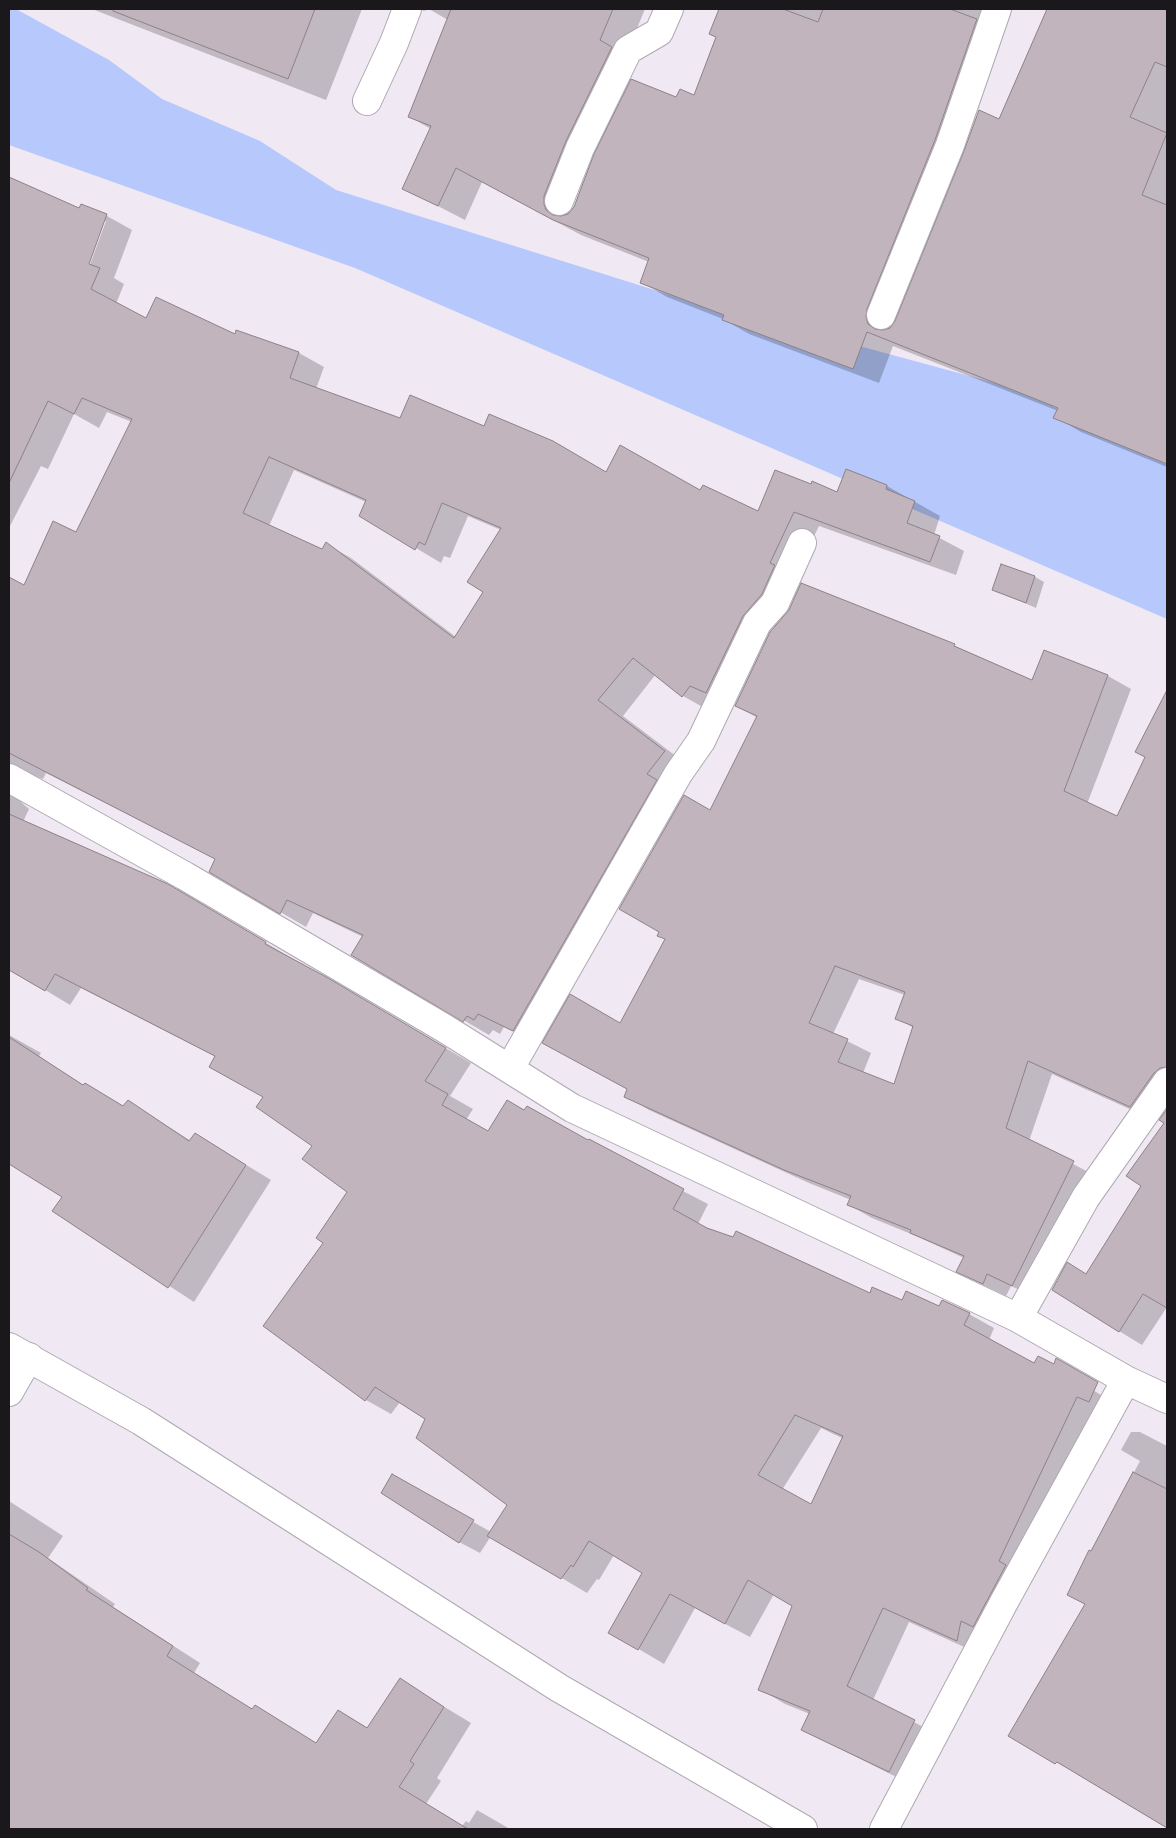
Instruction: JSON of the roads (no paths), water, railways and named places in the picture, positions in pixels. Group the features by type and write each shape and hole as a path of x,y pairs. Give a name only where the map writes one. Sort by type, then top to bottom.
{"street":[{"path":"367,101 394,43 407,9"},
{"path":"559,202 580,148 628,50 659,32 669,9"},
{"path":"881,314 950,145 997,9"},
{"path":"510,1068 678,774 702,741 757,623 774,604 802,544"},
{"path":"9,778 185,876 510,1068 572,1108 1018,1318 1126,1380 1167,1399"},
{"path":"1018,1318 1086,1197 1167,1082"},
{"path":"9,1392 19,1352 141,1421 559,1688 802,1829"},
{"path":"884,1829 1004,1602 1126,1380"}],"water":[{"path":"9,9 16,9 109,60 162,99 260,141 336,190 661,292 1021,390 1167,465 1167,619 355,268 9,145"}]}
